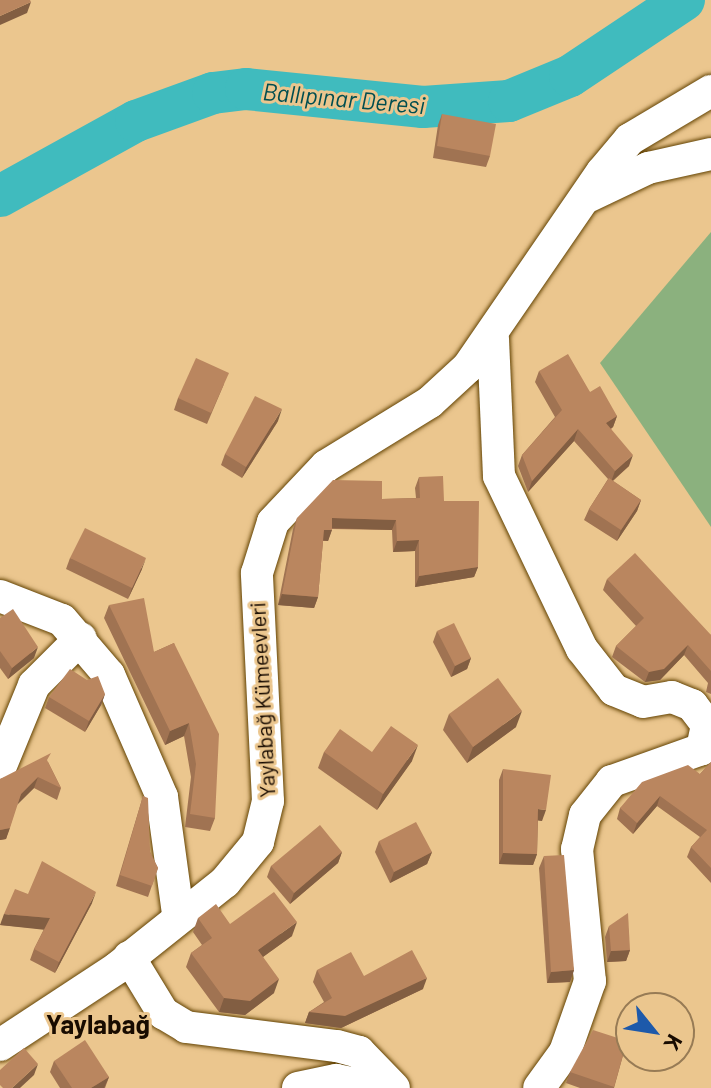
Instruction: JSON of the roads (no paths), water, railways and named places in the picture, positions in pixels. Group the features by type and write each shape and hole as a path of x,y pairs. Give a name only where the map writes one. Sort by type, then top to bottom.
{"street":[{"name":"Yaylabağ Kümeevleri","path":"0,1045 129,957 178,914 245,863 264,823 255,624 257,573 273,522 326,466 430,402 493,339 584,199 630,139 711,91"},
{"path":"584,199 648,168 711,154"},
{"path":"493,339 499,476 582,649 614,690 643,702 672,697 692,705 707,725 702,749 612,781 585,815 577,849 590,981 572,1038 539,1088"},
{"path":"0,596 48,613 81,638 109,675 156,777 178,914"},
{"path":"0,768 34,685 81,638"},
{"path":"129,957 163,1013 186,1027 337,1046 359,1052 394,1088"},
{"path":"298,1088 336,1080 376,1088"}],"waterway":[{"name":"Ballıpınar Deresi","path":"0,196 136,121 213,93 246,89 423,107 509,101 570,76 684,0"}],"district":[{"name":"Yaylabağ","path":"98,1024"}]}
